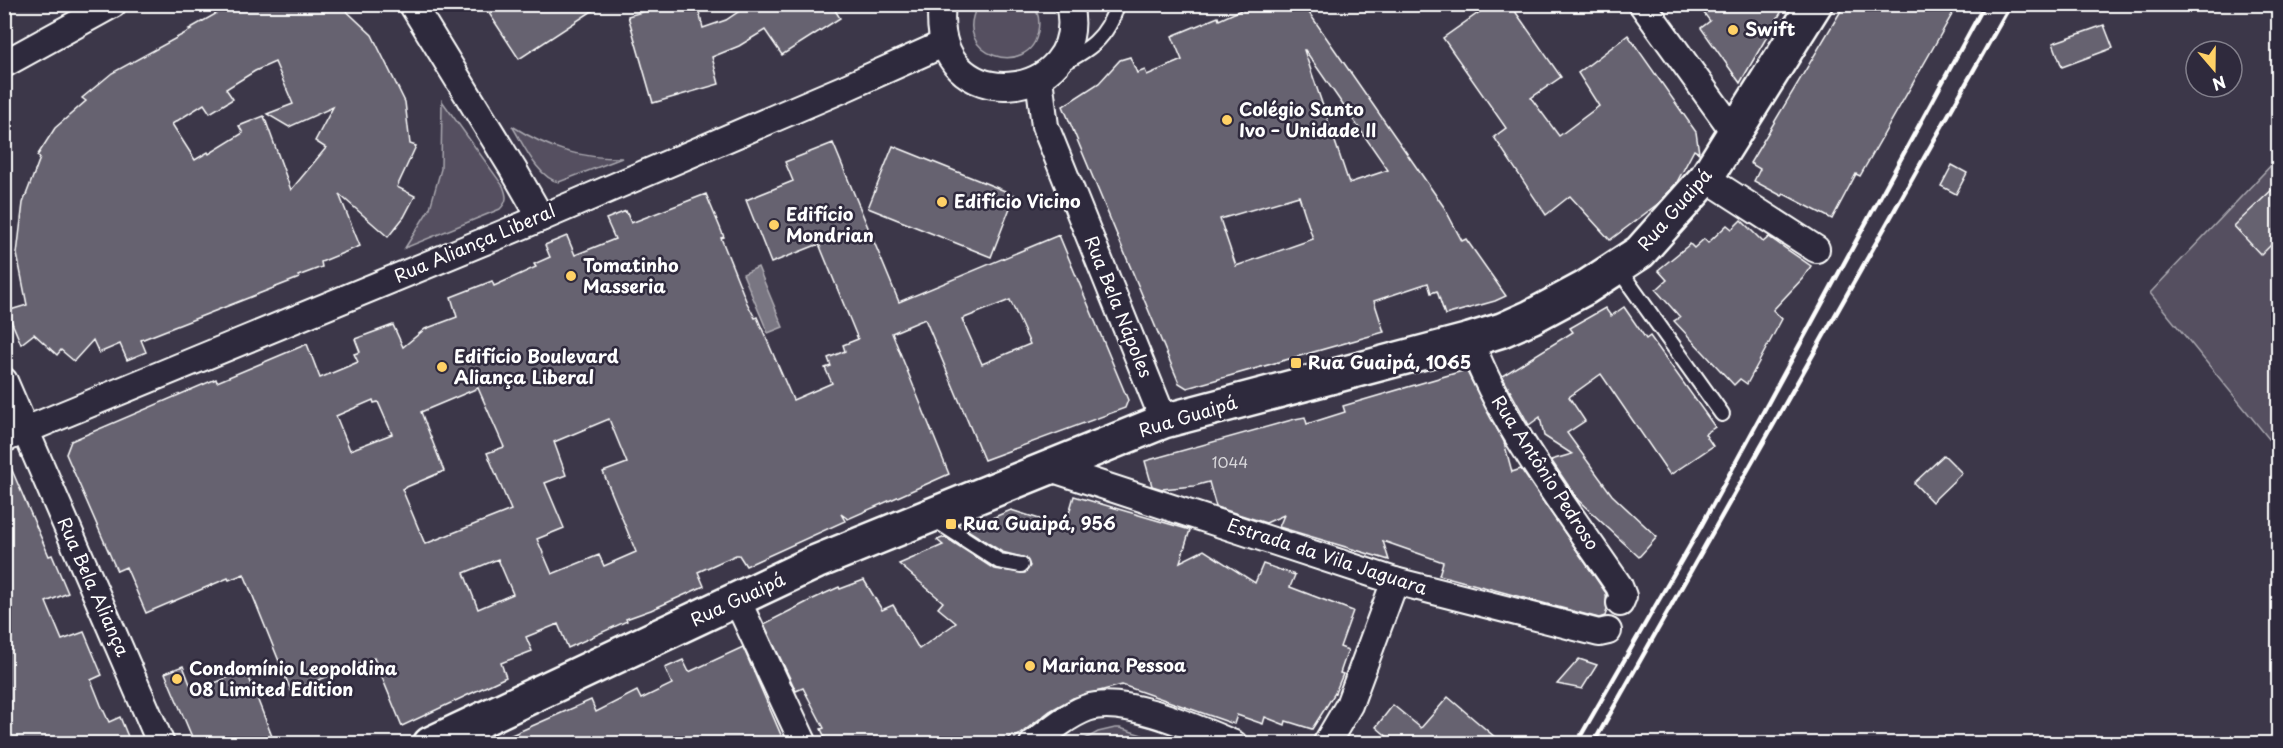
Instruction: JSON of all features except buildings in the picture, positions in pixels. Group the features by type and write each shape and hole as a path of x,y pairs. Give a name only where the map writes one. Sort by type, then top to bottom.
{"main road":[{"name":"Rua Guaipá","path":"430,744 816,562 1164,421 1470,340 1502,330 1531,317 1585,288 1640,252 1706,178 1815,4"}],"street":[{"path":"4,64 112,4"},
{"path":"412,4 513,169 540,218"},
{"path":"942,4 939,24 943,44 952,61 966,75 983,84 1003,87 1022,85 1043,75 1060,58 1068,42 1071,25 1069,4"},
{"path":"1642,4 1735,133"},
{"name":"Rua Aliança Liberal","path":"15,435 540,218 943,44"},
{"path":"1043,75 1045,126"},
{"path":"1003,87 1045,126"},
{"name":"Rua Bela Nápoles","path":"1045,126 1164,421"},
{"path":"1706,178 1816,249"},
{"name":"Rua Antônio Pedroso","path":"1470,340 1479,366 1515,432 1619,586 1623,596 1614,617"},
{"name":"Rua Bela Aliança","path":"4,381 15,435 161,744"},
{"name":"Estrada da Vila Jaguara","path":"1050,468 1395,581 1603,633 1614,617"},
{"path":"1326,744 1349,705 1395,581"},
{"path":"737,600 804,744"},
{"path":"1033,744 1051,729 1088,708 1118,704 1184,724 1234,744"}],"lane":[{"path":"1043,75 1089,50 1103,35 1117,4"},
{"path":"1617,267 1722,414"},
{"path":"929,516 999,561 1021,565"}],"shaded area":[{"path":"978,5 1032,5 1038,14 1039,24 1032,46 1022,54 1008,58 982,49 974,38 972,23"},
{"path":"442,101 503,186 506,201 500,209 405,248 430,208 441,169"},
{"path":"512,126 539,141 564,151 606,158 622,158 559,182 544,174 538,167"},
{"path":"2278,158 2278,450 2150,293"},
{"path":"758,267 783,327 768,333 743,274"},
{"path":"1115,728 1167,743 1078,743 1098,732"}],"railway":[{"path":"1576,744 1699,530 1985,4"},
{"path":"1593,744 2011,4"}],"place":[{"name":"Swift","path":"1733,30"},
{"name":"Colégio Santo Ivo – Unidade II","path":"1227,120"},
{"name":"Edifício Vicino","path":"942,202"},
{"name":"Edifício Mondrian","path":"774,225"},
{"name":"Tomatinho Masseria","path":"571,276"},
{"name":"Rua Guaipá, 1065","path":"1296,363"},
{"name":"Edifício Boulevard Aliança Liberal","path":"442,367"},
{"name":"Rua Guaipá, 956","path":"951,524"},
{"name":"Mariana Pessoa","path":"1030,666"},
{"name":"Condomínio Leopoldina 08 Limited Edition","path":"177,679"}]}
